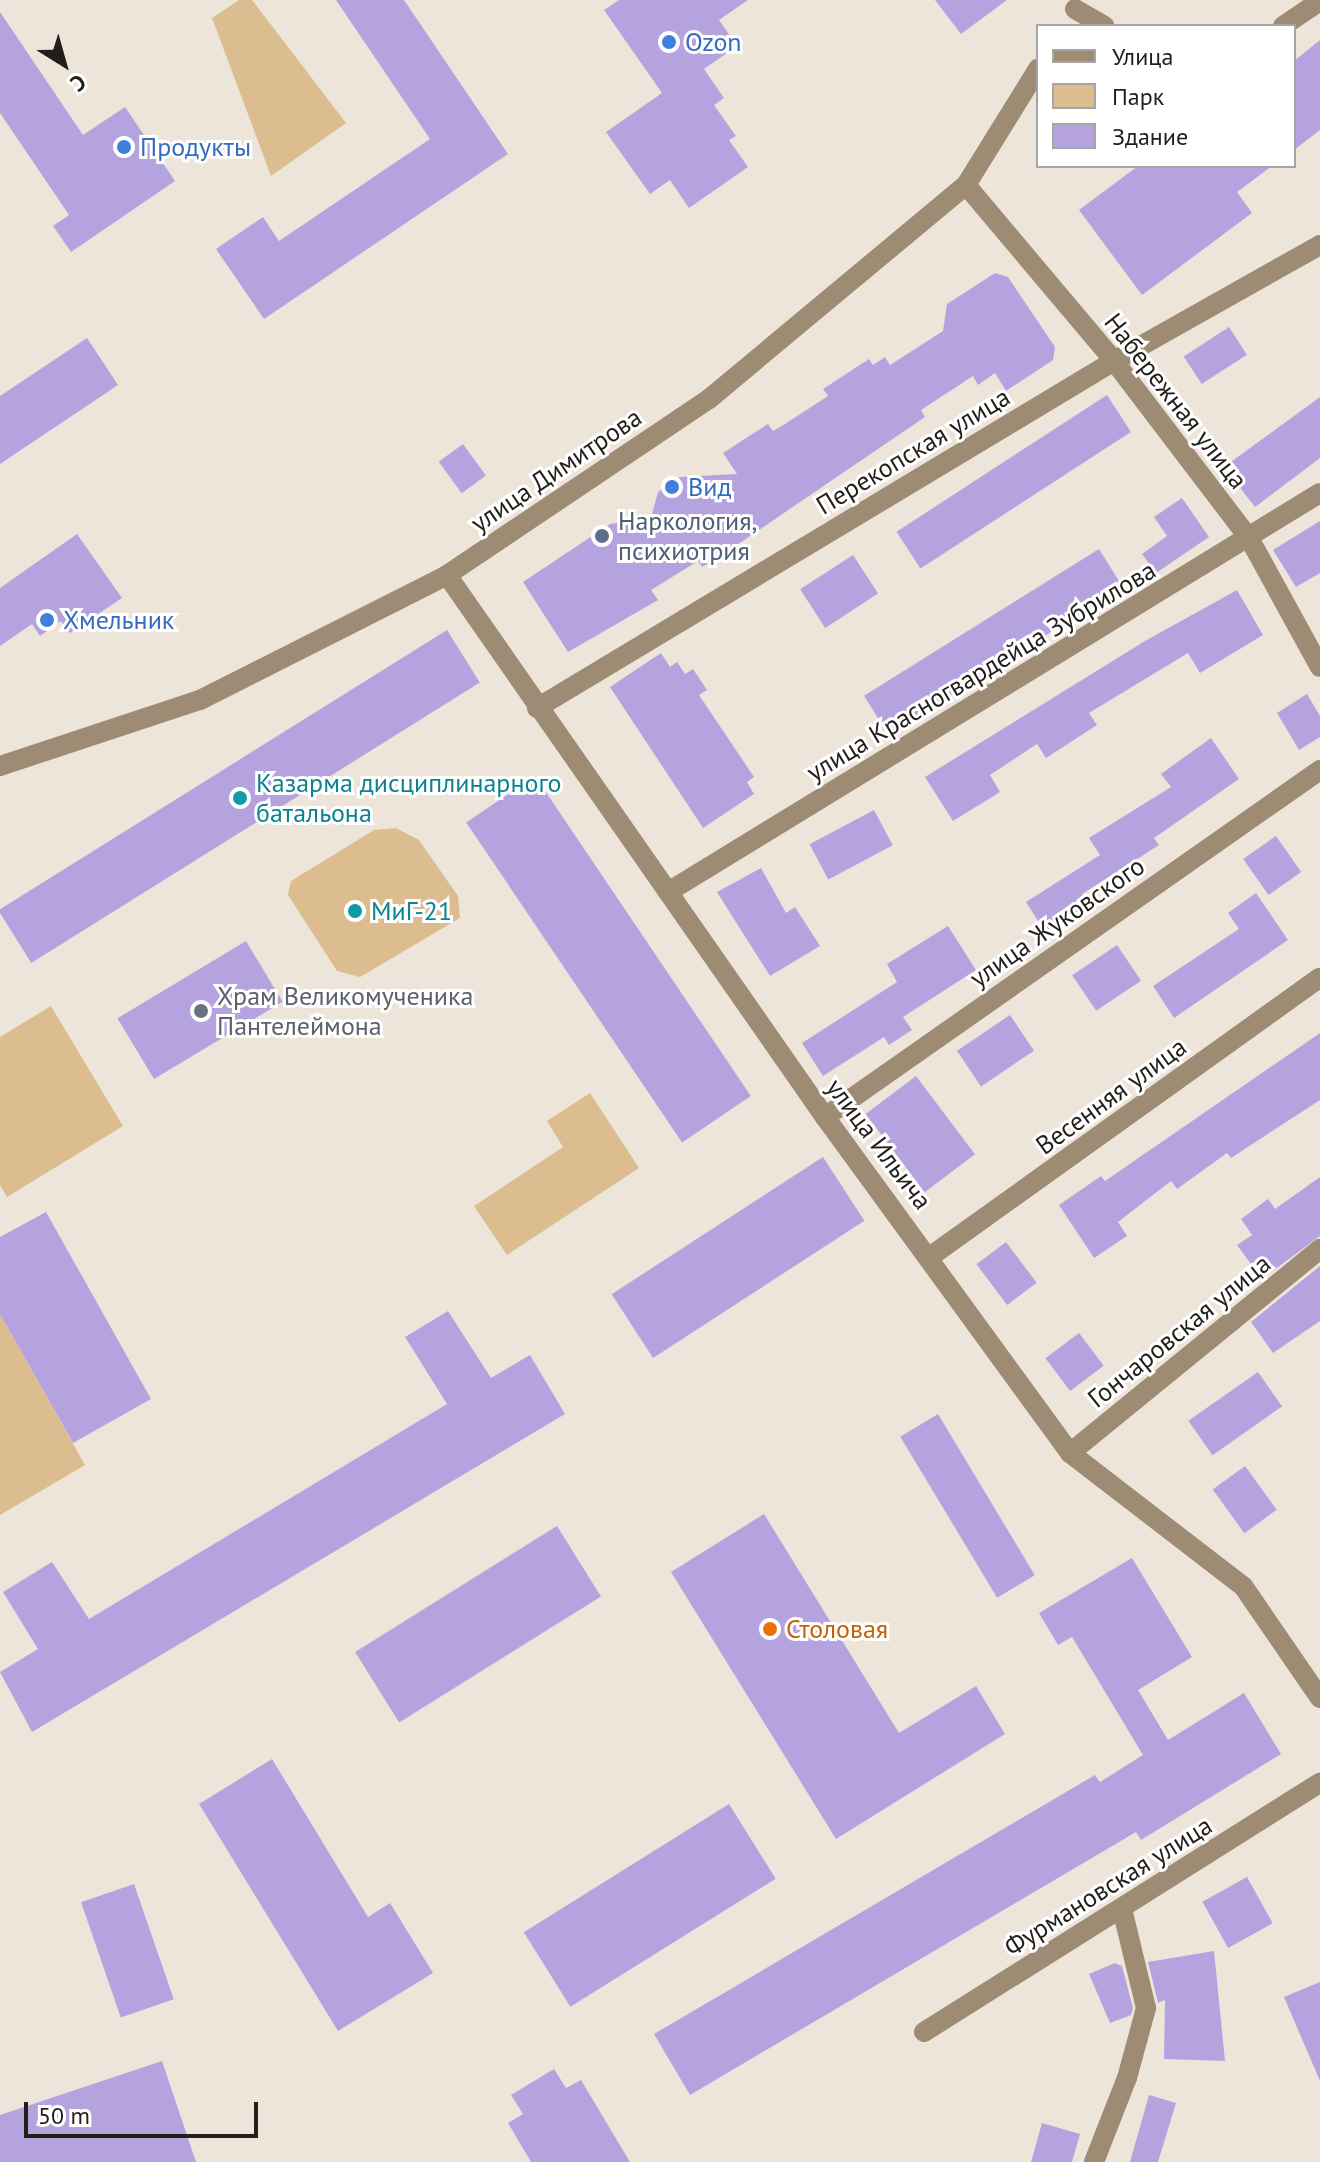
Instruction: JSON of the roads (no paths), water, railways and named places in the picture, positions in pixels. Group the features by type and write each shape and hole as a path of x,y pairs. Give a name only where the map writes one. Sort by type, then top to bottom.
{"street":[{"path":"1286,24 1320,1"},
{"path":"1073,12 1100,24"},
{"name":"улица Димитрова","path":"0,766 200,700 447,575 709,399 966,185 1036,72"},
{"name":"Набережная улица","path":"966,185 1114,361 1249,538 1320,667"},
{"name":"Перекопская улица","path":"537,708 1114,361 1320,245"},
{"name":"улица Красногвардейца Зубрилова","path":"668,892 1320,493"},
{"name":"улица Ильича","path":"447,575 825,1117 931,1256 1070,1453 1243,1586 1320,1698"},
{"name":"улица Жуковского","path":"825,1117 1320,770"},
{"name":"Весенняя улица","path":"931,1256 1320,978"},
{"name":"Гончаровская улица","path":"1070,1453 1320,1249"},
{"name":"Фурмановская улица","path":"924,2032 1320,1783"},
{"path":"1094,2162 1127,2078 1146,2008 1122,1909"}],"place":[{"name":"Ozon","path":"669,42"},
{"name":"Продукты","path":"124,147"},
{"name":"Вид","path":"672,487"},
{"name":"Наркология, психиотрия","path":"602,536"},
{"name":"Хмельник","path":"47,620"},
{"name":"Казарма дисциплинарного батальона","path":"240,798"},
{"name":"МиГ-21","path":"355,911"},
{"name":"Храм Великомученика Пантелеймона","path":"201,1011"},
{"name":"Столовая","path":"770,1629"}]}
